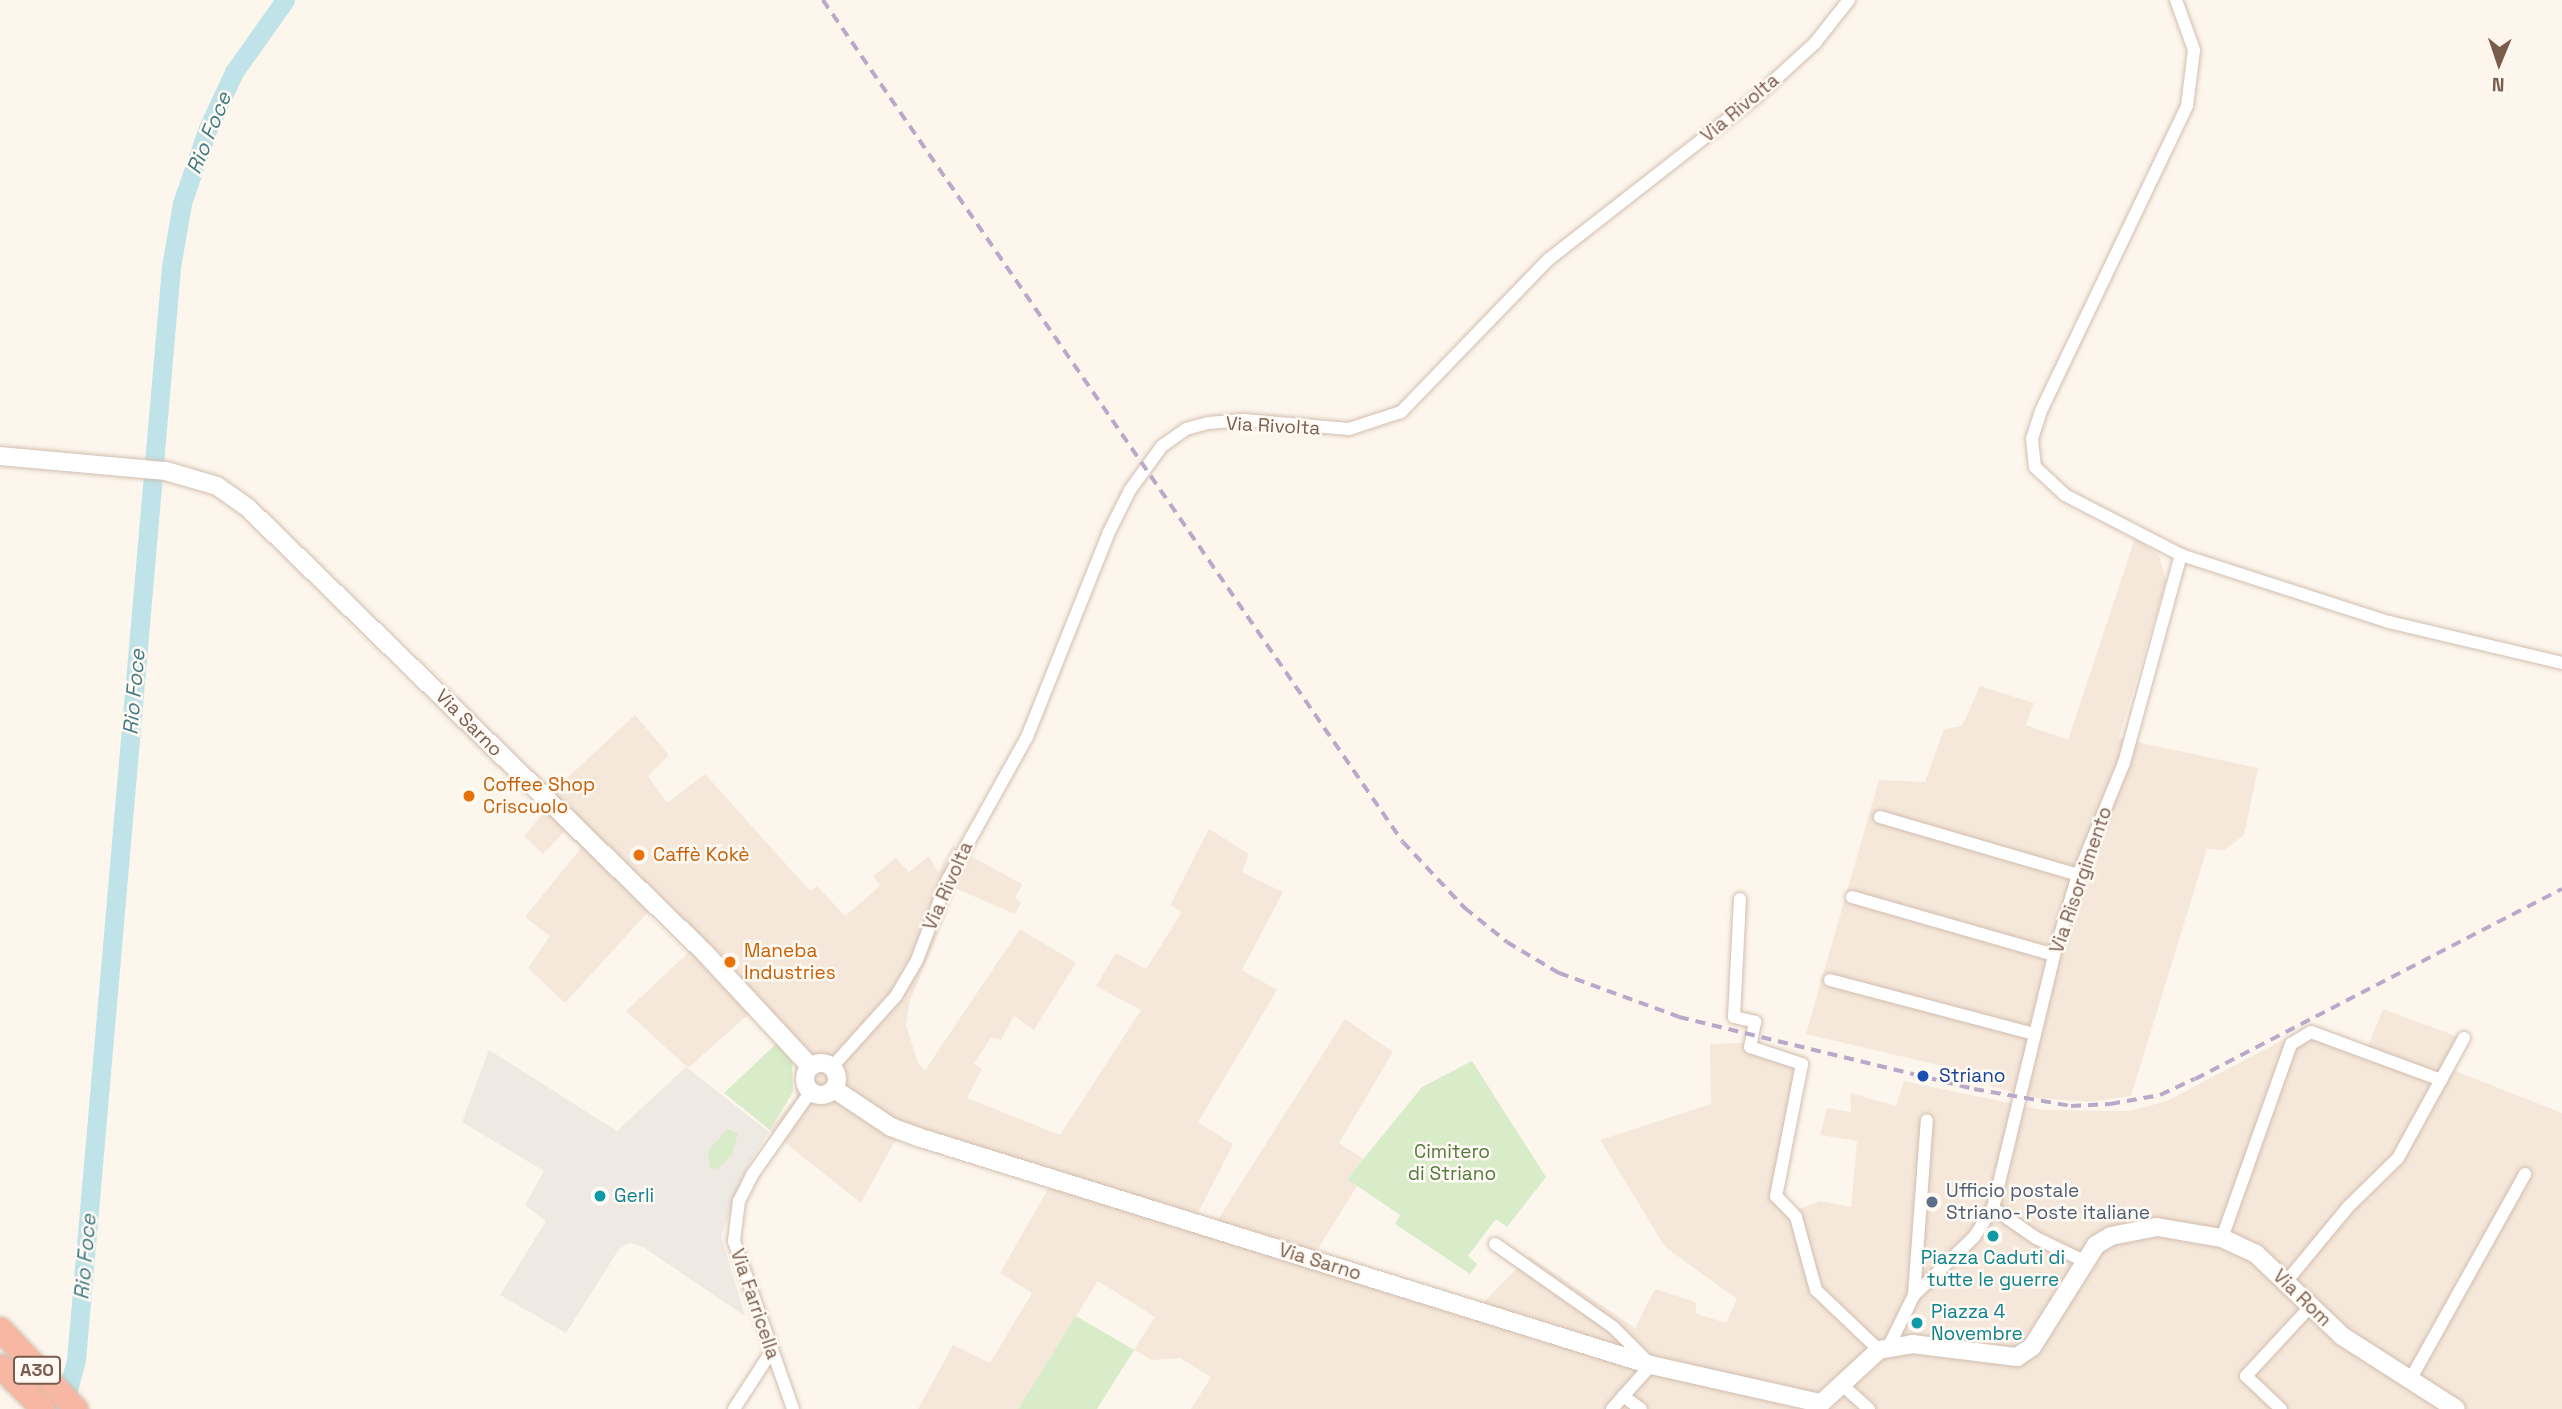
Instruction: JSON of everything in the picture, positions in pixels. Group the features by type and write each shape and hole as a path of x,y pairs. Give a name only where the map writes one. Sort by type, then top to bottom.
{"highway":[{"name":"A30","path":"0,1329 76,1409"},
{"name":"A30","path":"0,1366 43,1409"}],"main road":[{"name":"Via Sarno","path":"0,456 166,471 217,486 248,508 704,952 810,1066"},
{"path":"824,1063 832,1067 837,1080 834,1088 820,1095 811,1091 805,1079 810,1066 824,1063"},
{"name":"Via Sarno","path":"834,1088 891,1127 918,1138 1651,1365 1817,1406"},
{"name":"Via Rom","path":"2084,1261 2111,1236 2133,1230 2169,1227 2222,1238 2256,1254 2342,1336 2456,1409"},
{"path":"1884,1349 1912,1344 2017,1357 2032,1347 2084,1261"},
{"name":"Via Risorgimento","path":"1817,1406 1840,1383 1884,1349"}],"street":[{"name":"Via Rivolta","path":"832,1067 896,996 917,960 948,879 1027,737 1108,534 1130,490 1162,446 1186,429 1209,423 1243,420 1349,429 1401,412 1549,259 1756,97 1815,43 1849,0"},
{"path":"2176,0 2194,50 2187,106 2070,346 2035,428 2031,453 2038,472 2053,488 2180,555 2389,622 2562,663"},
{"name":"Via Risorgimento","path":"1884,1349 1914,1295 1974,1237 1993,1208 2054,955 2078,875 2124,763 2180,555"},
{"path":"1880,817 2078,875"},
{"path":"1852,897 2054,955"},
{"path":"1740,900 1734,1017 1755,1022 1750,1048 1802,1064 1776,1195 1796,1216 1816,1290 1884,1349"},
{"path":"1830,980 2035,1034"},
{"path":"2222,1238 2291,1044 2311,1032 2441,1080"},
{"path":"2286,1282 2348,1207 2398,1158 2464,1038"},
{"name":"Via Farricella","path":"793,1409 734,1241 737,1215 752,1175 811,1091"},
{"path":"1914,1295 1927,1119"},
{"path":"2410,1380 2525,1174"},
{"path":"1993,1208 2036,1238 2084,1261"},
{"path":"1495,1244 1613,1327 1651,1365 1612,1409"},
{"path":"2281,1409 2246,1376 2310,1307"},
{"path":"734,1409 771,1352"},
{"path":"1840,1383 1869,1409"},
{"path":"1623,1396 1641,1409"}],"shaded area":[{"path":"2135,538 2159,555 2166,581 2119,738 2258,768 2244,835 2225,850 2207,849 2131,1096 2090,1102 2037,1098 1990,1086 1968,1072 1806,1034 1879,780 1925,782 1944,729 1962,726 1980,686 2034,703 2026,725 2068,740"},
{"path":"635,715 669,755 648,776 667,803 705,774 810,891 817,886 845,916 880,886 873,876 896,858 909,872 929,856 938,873 952,846 1022,884 1015,898 1021,903 1015,914 957,889 910,1000 906,1025 918,1063 925,1070 1020,929 1076,963 1034,1030 1014,1016 1001,1040 991,1037 974,1064 982,1069 967,1098 1060,1135 1141,1010 1096,986 1116,953 1146,969 1182,912 1170,905 1209,829 1249,854 1242,872 1283,892 1242,970 1277,990 1198,1122 1233,1144 1196,1217 1217,1221 1345,1019 1393,1052 1339,1143 1363,1159 1347,1179 1357,1186 1316,1252 1482,1304 1529,1256 1635,1328 1655,1289 1695,1302 1697,1314 1726,1323 1737,1299 1665,1247 1600,1140 1711,1104 1710,1044 1744,1043 1806,1058 1779,1192 1797,1210 1820,1201 1851,1207 1857,1141 1820,1135 1827,1108 1851,1112 1850,1093 1896,1106 1904,1081 2042,1110 2129,1111 2167,1101 2311,1025 2368,1046 2383,1009 2467,1040 2453,1070 2562,1113 2562,1409 1191,1409 1211,1377 1180,1358 1152,1360 1134,1350 1155,1317 1098,1281 1018,1409 918,1409 953,1345 990,1363 1032,1293 1000,1273 1049,1187 897,1137 861,1203 769,1130 796,1097 795,1063 751,1012 688,1068 626,1011 690,951 649,911 565,1003 528,968 550,936 525,917 581,848 565,831 543,854 524,836 545,811 539,804"},
{"name":"Gerli","path":"489,1050 617,1131 686,1067 769,1132 748,1165 721,1236 745,1316 643,1247 630,1243 619,1249 566,1333 500,1295 546,1221 525,1205 544,1171 462,1122"}],"green space":[{"path":"778,1042 792,1062 793,1092 770,1130 724,1093"},
{"name":"Cimitero di Striano","path":"1472,1061 1546,1177 1507,1227 1496,1219 1468,1256 1477,1264 1470,1274 1395,1224 1400,1215 1347,1179 1422,1087"},
{"path":"727,1129 738,1133 732,1155 718,1169 710,1168 708,1151"},
{"path":"1076,1316 1134,1350 1097,1409 1018,1409"}],"waterway":[{"name":"Rio Foce","path":"63,1408 76,1360 171,267 182,203 208,128 234,72 285,0"}],"railway":[{"path":"823,0 1403,842 1465,908 1507,942 1559,973 1679,1017 1974,1089 2071,1106 2110,1104 2160,1095 2195,1079 2562,889"}],"place":[{"name":"Coffee Shop Criscuolo","path":"469,796"},
{"name":"Caffè Kokè","path":"639,855"},
{"name":"Maneba Industries","path":"730,962"},
{"name":"Striano","path":"1923,1076"},
{"name":"Gerli","path":"600,1196"},
{"name":"Ufficio postale Striano- Poste italiane","path":"1932,1202"},
{"name":"Piazza Caduti di tutte le guerre","path":"1993,1236"},
{"name":"Piazza 4 Novembre","path":"1917,1323"}]}
